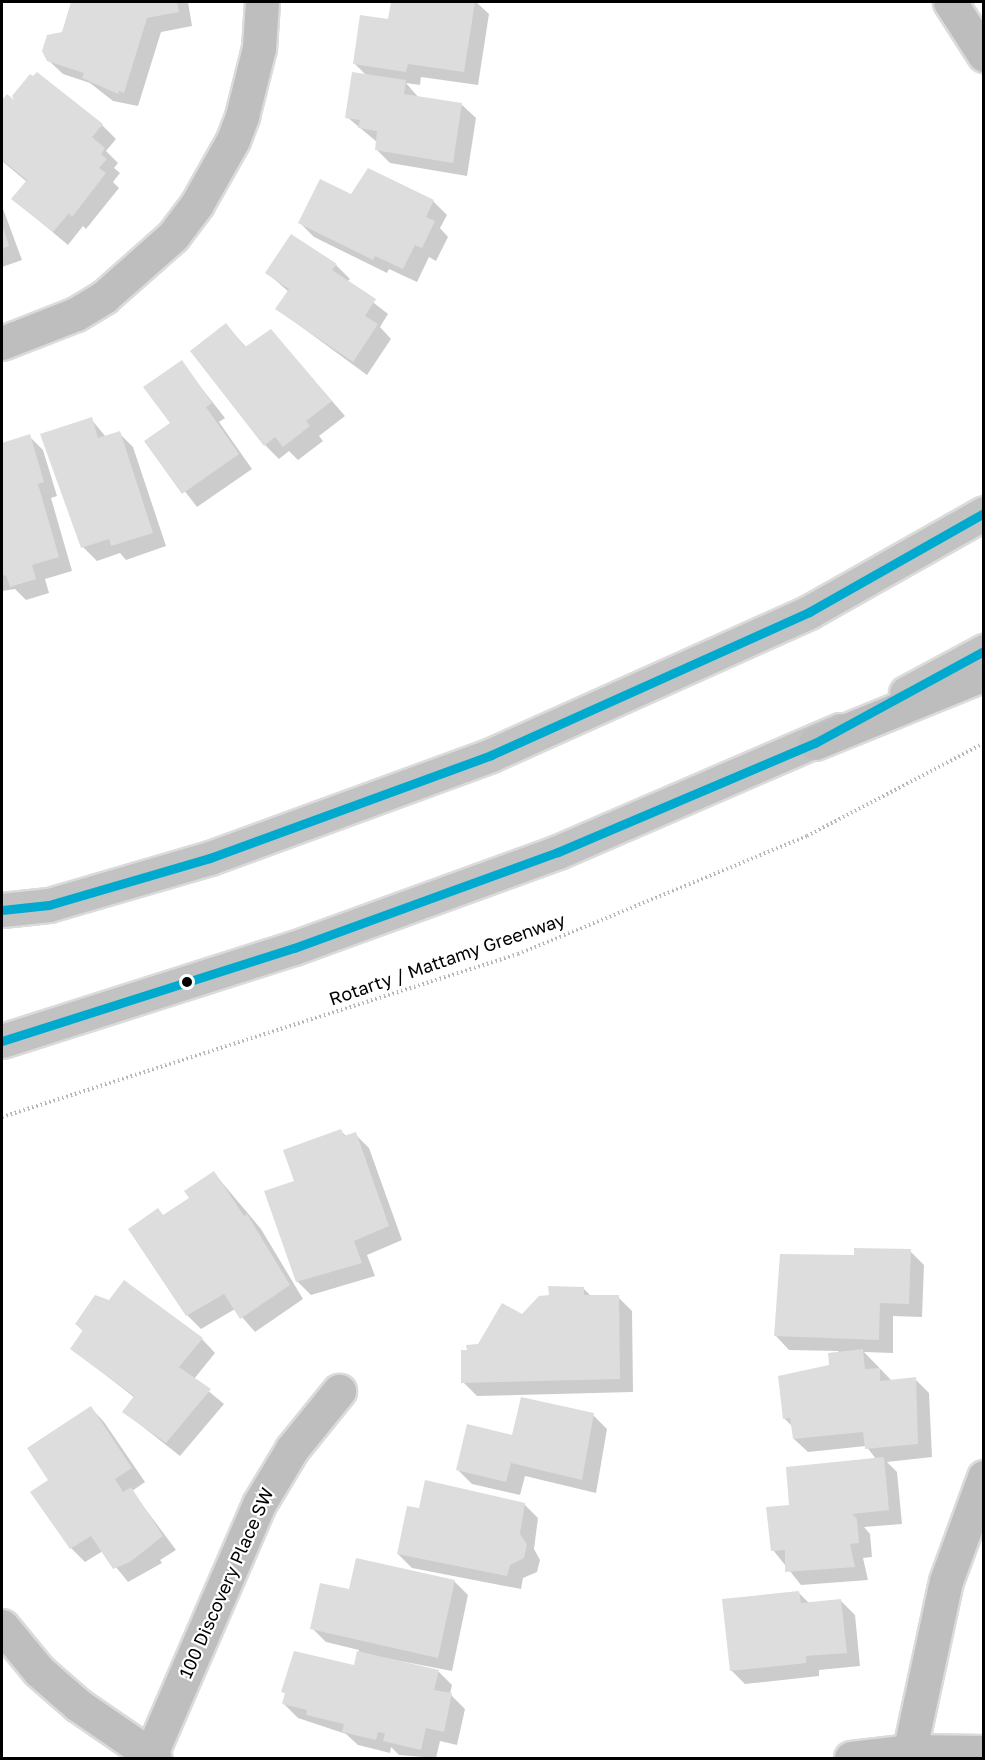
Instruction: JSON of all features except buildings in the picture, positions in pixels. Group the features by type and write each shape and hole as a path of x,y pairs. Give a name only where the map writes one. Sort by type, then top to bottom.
{"highway":[{"path":"950,2 984,55"},
{"path":"957,2 984,35"},
{"path":"815,743 984,674"}],"street":[{"path":"2,343 76,314 104,297 152,257 198,204 233,140 242,116 259,48 262,2"},
{"path":"2,910 49,905 210,858 491,755 809,612 984,513"},
{"path":"2,1041 294,948 558,852 815,743 984,651"},
{"name":"100 Discovery Place SW","path":"152,1757 259,1504 292,1449 339,1391"},
{"path":"908,1755 946,1581 984,1477"},
{"path":"2,1626 39,1671 78,1705 152,1757"},
{"path":"851,1758 984,1752"}],"path":[{"name":"Rotarty / Mattamy Greenway","path":"2,1117 518,954 807,836 984,743"}],"transit line":[{"path":"2,910 49,905 210,858 491,755 809,612 984,513"},
{"path":"2,1041 294,948 558,852 815,743 984,651"}]}
